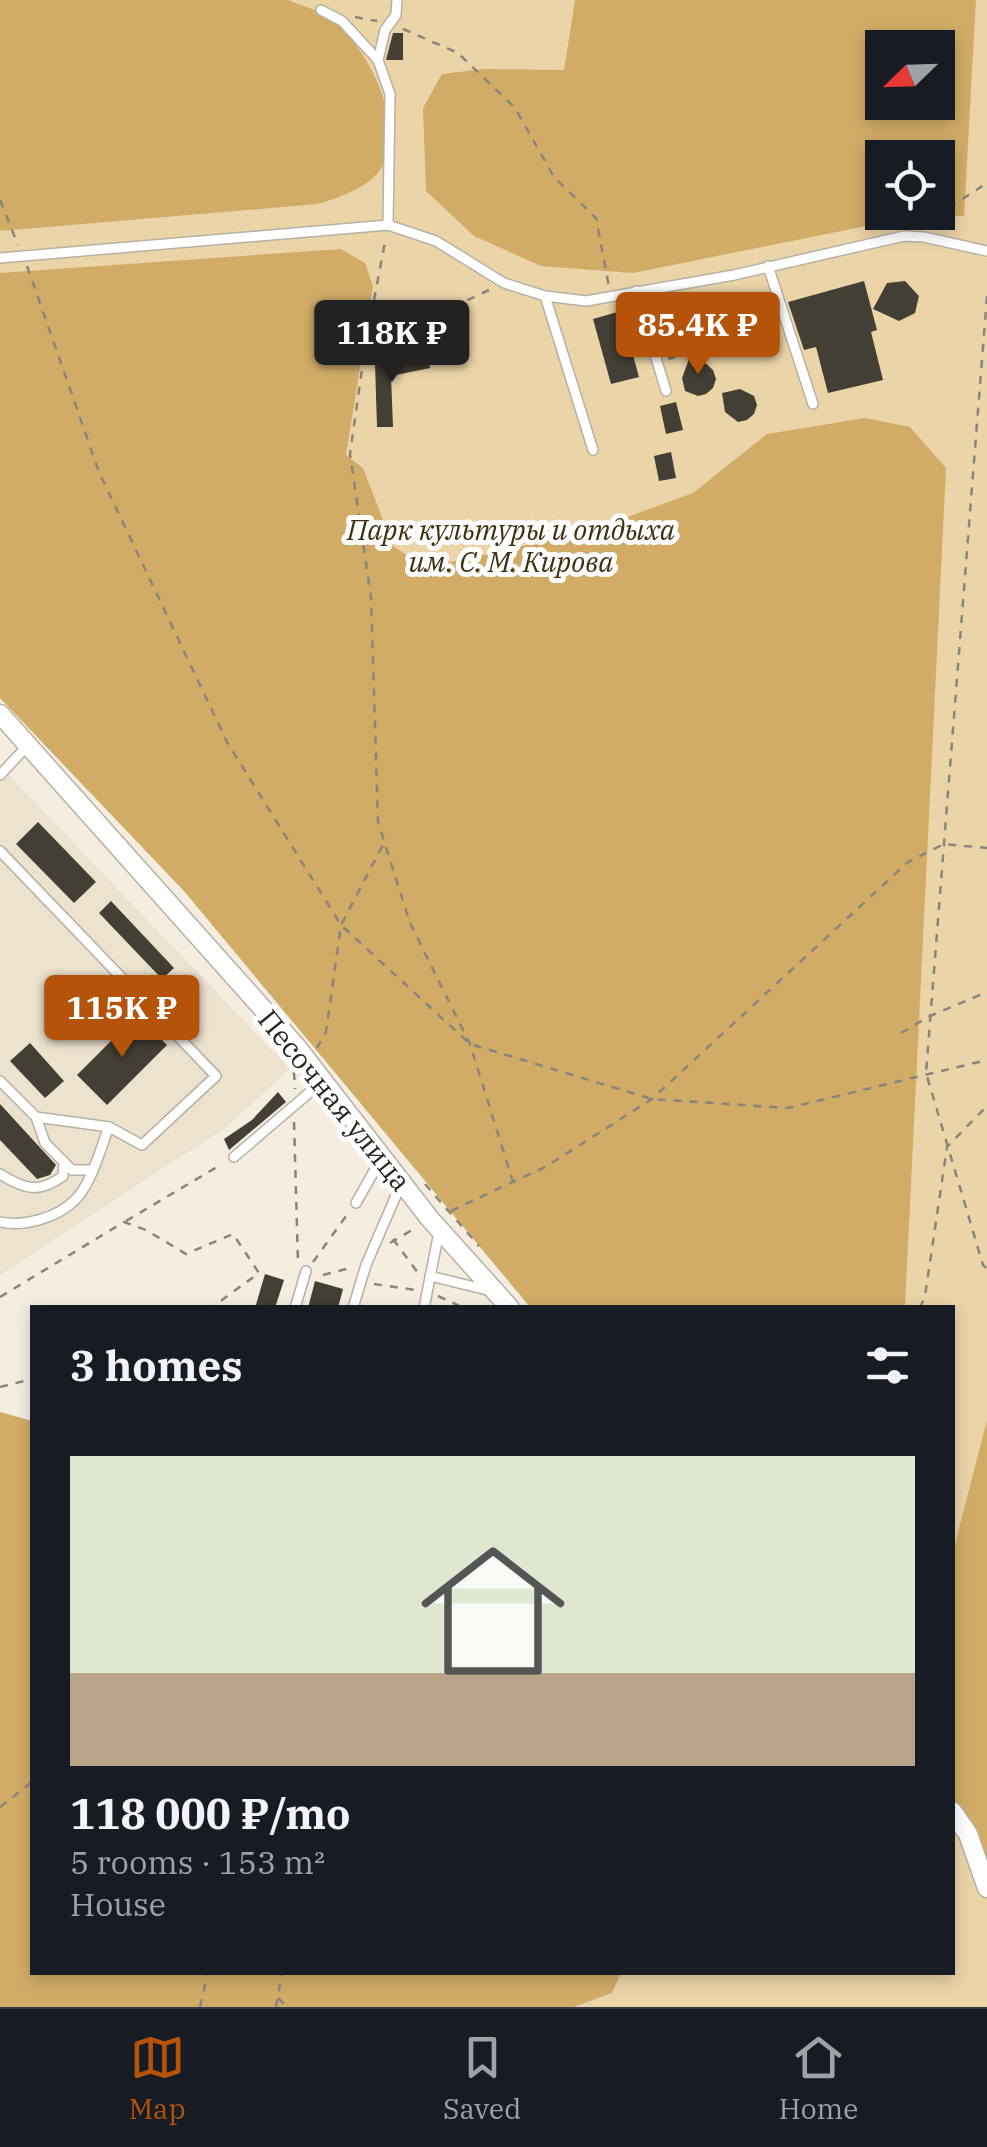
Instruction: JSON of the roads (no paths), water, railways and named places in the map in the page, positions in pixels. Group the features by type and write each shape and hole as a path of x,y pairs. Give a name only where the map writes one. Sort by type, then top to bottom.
{"street":[{"name":"Песочная улица","path":"0,714 302,1054 440,1230 507,1305"},
{"path":"955,1815 968,1834 987,1888"}],"lane":[{"path":"378,60 396,15 397,0"},
{"path":"321,10 342,21 378,60 390,94 388,225"},
{"path":"0,258 388,225 436,241 504,283 545,296 586,301 904,236 924,236 987,251"},
{"path":"768,266 813,404"},
{"path":"636,291 666,391"},
{"path":"545,296 593,450"},
{"path":"0,776 28,745"},
{"path":"0,851 216,1076 142,1146 109,1127 36,1117"},
{"path":"234,1157 323,1080"},
{"path":"0,1081 36,1117 45,1142 72,1170 91,1170"},
{"path":"0,1222 15,1225 44,1218 75,1200 109,1127"},
{"path":"356,1203 382,1157"},
{"path":"0,1174 34,1190 50,1186 63,1176 64,1162"},
{"path":"354,1305 402,1182"},
{"path":"425,1305 440,1230"},
{"path":"296,1305 302,1271"},
{"path":"429,1284 496,1292"}],"park label":[{"name":"Парк культуры и отдыха им. С. М. Кирова","path":"511,545"}]}
